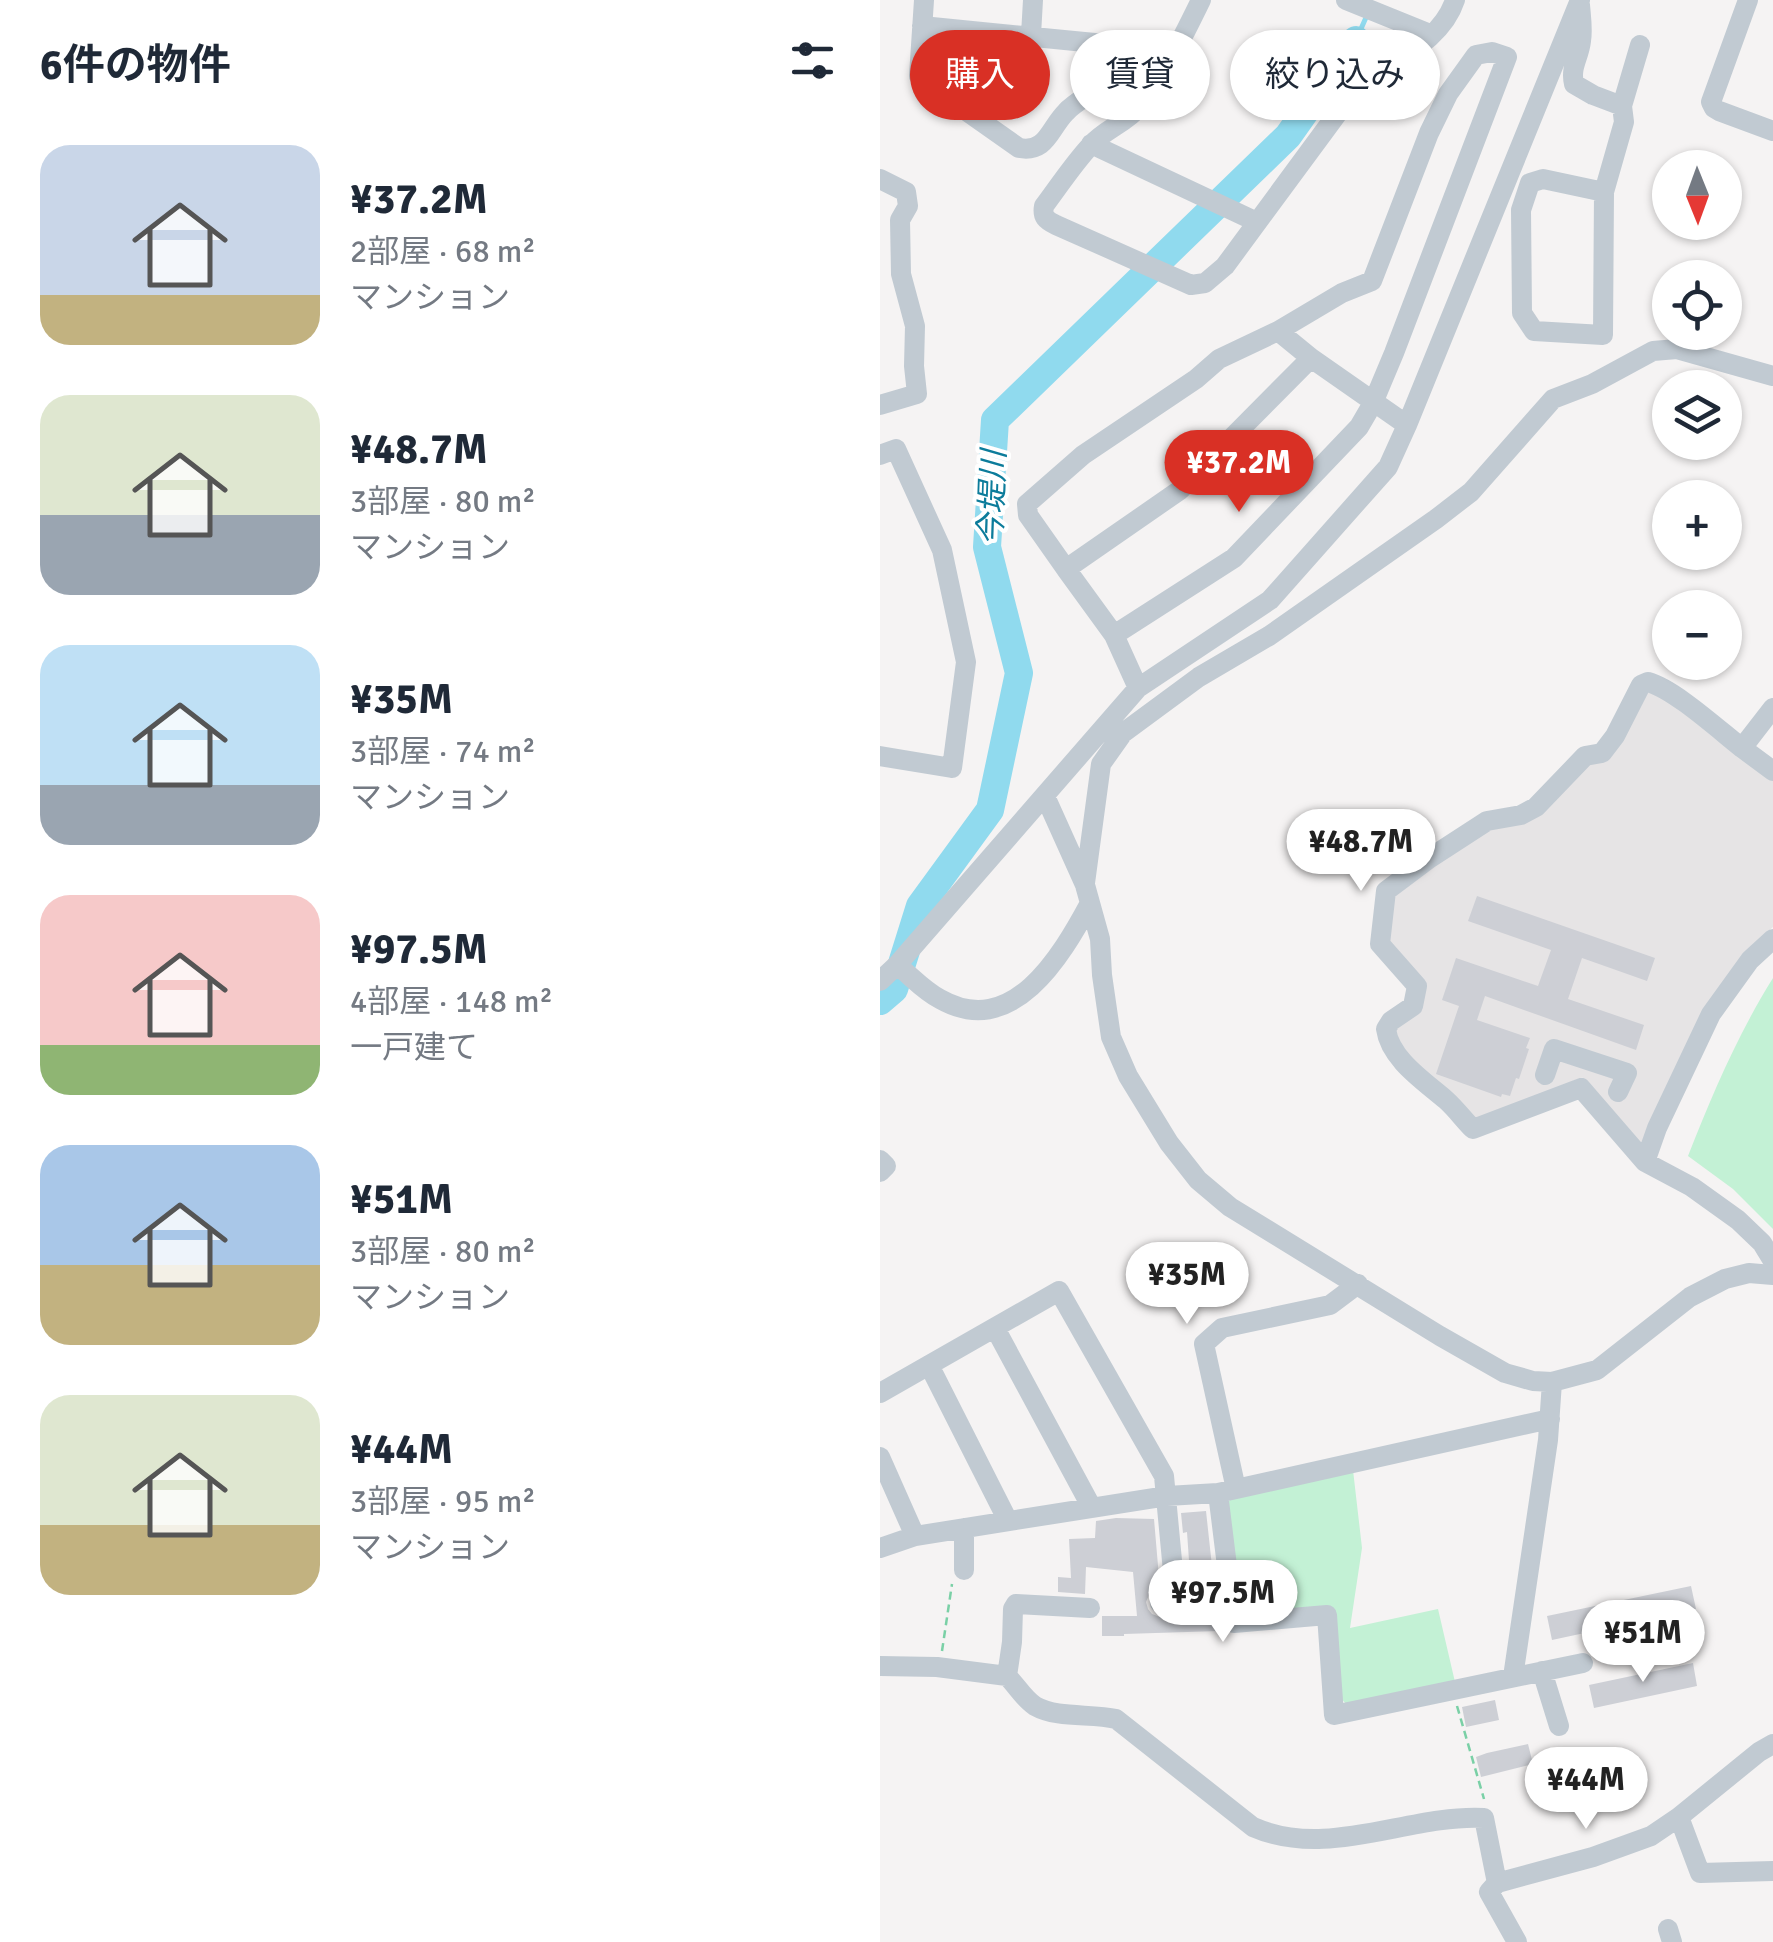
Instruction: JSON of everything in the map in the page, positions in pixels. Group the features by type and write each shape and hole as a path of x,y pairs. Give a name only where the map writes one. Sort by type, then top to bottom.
{"street":[{"path":"922,30 924,0"},
{"path":"1031,30 1033,0"},
{"path":"1202,0 1176,52 1140,105 1128,119 1092,144 1044,206 1044,217 1183,284 1197,285 1214,278 1225,266 1333,120"},
{"path":"1346,0 1420,30"},
{"path":"1434,30 1451,11 1455,0"},
{"path":"1580,0 1582,34 1573,62 1574,84 1622,106"},
{"path":"880,981 1138,688 1270,600 1388,467 1580,0"},
{"path":"1748,0 1711,102 1719,111 1773,131"},
{"path":"922,26 966,30"},
{"path":"977,120 1019,148 1029,150 1042,144 1066,110 1103,86 1116,70 1115,48 1050,38"},
{"path":"1604,192 1542,179 1530,184 1522,210 1522,313 1534,331 1603,335 1604,192 1640,44"},
{"path":"1114,635 1234,558 1359,426 1373,404 1507,57 1492,52 1476,55 1448,94 1372,282 1342,293 1278,331 1220,358 1196,379 1082,456 1027,504 1028,516 1114,635 1138,688"},
{"path":"1092,144 1257,222"},
{"path":"880,179 906,192 908,206 900,220 900,274 915,326 918,394 880,405"},
{"path":"1278,331 1373,404 1407,425"},
{"path":"897,965 938,999 976,1012 996,1009 1020,995 1052,967 1070,941 1088,894 1102,764 1123,732 1436,520 1471,492 1552,399 1592,384 1653,352 1677,349 1773,376"},
{"path":"1066,569 1180,490 1310,358"},
{"path":"880,454 896,449 942,550 966,662 952,768 880,756"},
{"path":"1773,771 1656,684 1641,685 1602,753 1585,756 1536,808 1486,822 1386,891 1380,944 1417,986 1413,1006 1386,1028 1388,1041 1421,1081 1448,1101 1473,1130 1581,1088 1645,1162 1692,1187 1738,1220 1762,1243 1773,1261"},
{"path":"1742,748 1773,708"},
{"path":"1045,796 1088,894 1100,939 1112,1037 1128,1076 1169,1143 1198,1180 1230,1206 1505,1374 1532,1381 1552,1382 1597,1370 1690,1296 1724,1279 1748,1274 1773,1275"},
{"path":"1645,1162 1711,1014 1750,960 1773,939"},
{"path":"1544,1075 1554,1049 1627,1073 1618,1092"},
{"path":"1590,1099 1595,1062"},
{"path":"880,1160 886,1166 880,1172"},
{"path":"1358,1284 1330,1304 1222,1328 1204,1344 1227,1491 1234,1622 1327,1615 1334,1714 1583,1662"},
{"path":"880,1393 1059,1291 1164,1476 1176,1603"},
{"path":"994,1328 1092,1508"},
{"path":"929,1365 1008,1521"},
{"path":"1512,1677 1552,1382"},
{"path":"880,1548 916,1536 964,1528 1166,1496 1227,1491 1550,1419"},
{"path":"880,1457 916,1536"},
{"path":"964,1528 964,1569"},
{"path":"1007,1676 1016,1604 1090,1608"},
{"path":"880,1666 1007,1676 1032,1704 1046,1710 1116,1719 1254,1827 1272,1835 1325,1839 1484,1818 1496,1883"},
{"path":"1542,1671 1559,1726"},
{"path":"1517,1942 1489,1892 1496,1883 1593,1857 1651,1836 1773,1744"},
{"path":"1679,1817 1700,1873 1773,1870"}],"path":[{"path":"941,1668 952,1582 964,1569"},
{"path":"1452,1690 1481,1784 1484,1818"}],"shaded area":[{"path":"1649,686 1773,778 1773,927 1743,953 1644,1142 1638,1145 1582,1077 1480,1122 1471,1121 1391,1037 1394,1026 1418,1009 1386,945 1391,893 1488,826 1538,812"}],"green space":[{"path":"1773,978 1773,1229 1733,1189 1688,1156 1726,1065"},
{"path":"1353,1470 1362,1548 1350,1628 1438,1609 1455,1682 1346,1704 1340,1697 1333,1609 1245,1616 1239,1611 1227,1503 1234,1496"}],"building":[{"path":"1477,896 1655,958 1647,981 1582,958 1568,999 1644,1025 1636,1050 1485,996 1477,1020 1530,1038 1510,1096 1501,1097 1436,1074 1459,1006 1442,1000 1456,958 1538,986 1551,950 1468,921"},
{"path":"1206,1511 1219,1631 1102,1636 1102,1616 1137,1616 1133,1572 1086,1567 1085,1594 1058,1592 1058,1577 1071,1578 1069,1539 1095,1538 1096,1521 1154,1519 1160,1589 1149,1595 1148,1609 1160,1617 1197,1615 1205,1602 1199,1592 1191,1589 1187,1532 1183,1533 1181,1513"},
{"path":"1691,1586 1696,1609 1552,1640 1547,1616"},
{"path":"1693,1663 1697,1686 1594,1708 1589,1685"},
{"path":"1495,1700 1499,1720 1466,1727 1462,1707"},
{"path":"1528,1744 1533,1764 1481,1777 1476,1757"}],"waterway":[{"path":"1360,30 1368,13"},
{"name":"今堤川","path":"880,1001 894,989 920,906 990,810 1019,673 987,547 995,420 1288,136 1299,120"}]}
